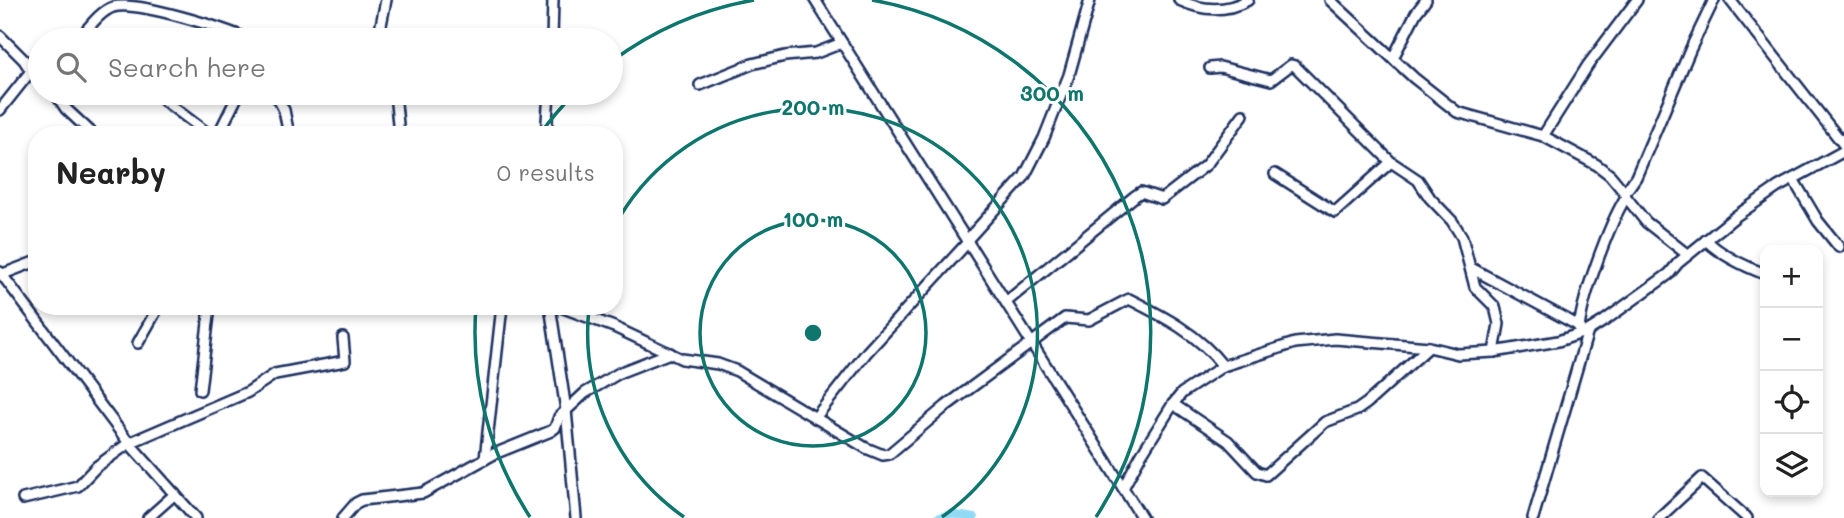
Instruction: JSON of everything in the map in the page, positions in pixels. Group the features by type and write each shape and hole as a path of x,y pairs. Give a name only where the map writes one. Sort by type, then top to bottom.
{"street":[{"path":"380,28 386,0"},
{"path":"552,28 553,0"},
{"path":"815,0 1142,518"},
{"path":"815,418 867,352 1024,177 1044,138 1069,75 1090,0"},
{"path":"1179,0 1194,7 1210,9 1234,6 1248,0"},
{"path":"1330,0 1457,112 1543,136 1597,165 1611,175 1646,222 1688,255"},
{"path":"1393,58 1410,23 1426,0"},
{"path":"1543,136 1588,65 1637,0"},
{"path":"1532,518 1582,330 1583,307 1608,233 1636,177 1714,0"},
{"path":"1730,0 1844,145"},
{"path":"89,28 110,8 123,4 191,19 216,28"},
{"path":"0,36 28,63"},
{"path":"700,85 752,64 785,56 816,53 842,43"},
{"path":"1210,68 1220,67 1270,80 1287,67 1295,66 1391,162 1418,180 1462,237 1475,287 1495,307 1499,324 1494,352"},
{"path":"0,110 28,80"},
{"path":"63,105 84,126"},
{"path":"170,105 198,126"},
{"path":"222,126 233,105"},
{"path":"281,105 287,126"},
{"path":"396,105 398,126"},
{"path":"547,126 548,105"},
{"path":"1006,302 1135,196 1141,192 1162,199 1206,165 1243,115"},
{"path":"1123,488 1141,455 1182,393 1223,366 1296,343 1356,340 1429,347 1458,354 1494,352 1558,341 1582,330 1669,274 1678,263 1736,216 1793,179 1844,151"},
{"path":"1275,174 1335,212 1391,162"},
{"path":"1793,179 1818,221 1839,247"},
{"path":"1706,240 1713,247 1760,272"},
{"path":"28,264 1,273 28,309"},
{"path":"1471,268 1582,330"},
{"path":"582,315 682,359 718,364 737,371 883,455 888,454 946,406 1065,318 1089,320 1129,299 1169,319 1208,347 1223,366"},
{"path":"33,315 129,443 196,518"},
{"path":"138,343 154,315"},
{"path":"200,390 209,315"},
{"path":"485,459 501,315"},
{"path":"551,315 566,410 576,518"},
{"path":"23,499 78,486 96,467 129,443 248,392 275,374 345,361 343,338"},
{"path":"1173,404 1228,441 1257,472 1266,475 1325,422 1357,410 1367,403 1429,347"},
{"path":"343,518 362,500 423,493 522,441 551,431 566,410 585,393 621,372 670,353"},
{"path":"1659,518 1702,478 1748,518"},
{"path":"148,518 175,494"}],"waterway":[{"path":"937,518 950,514 974,518"}]}
